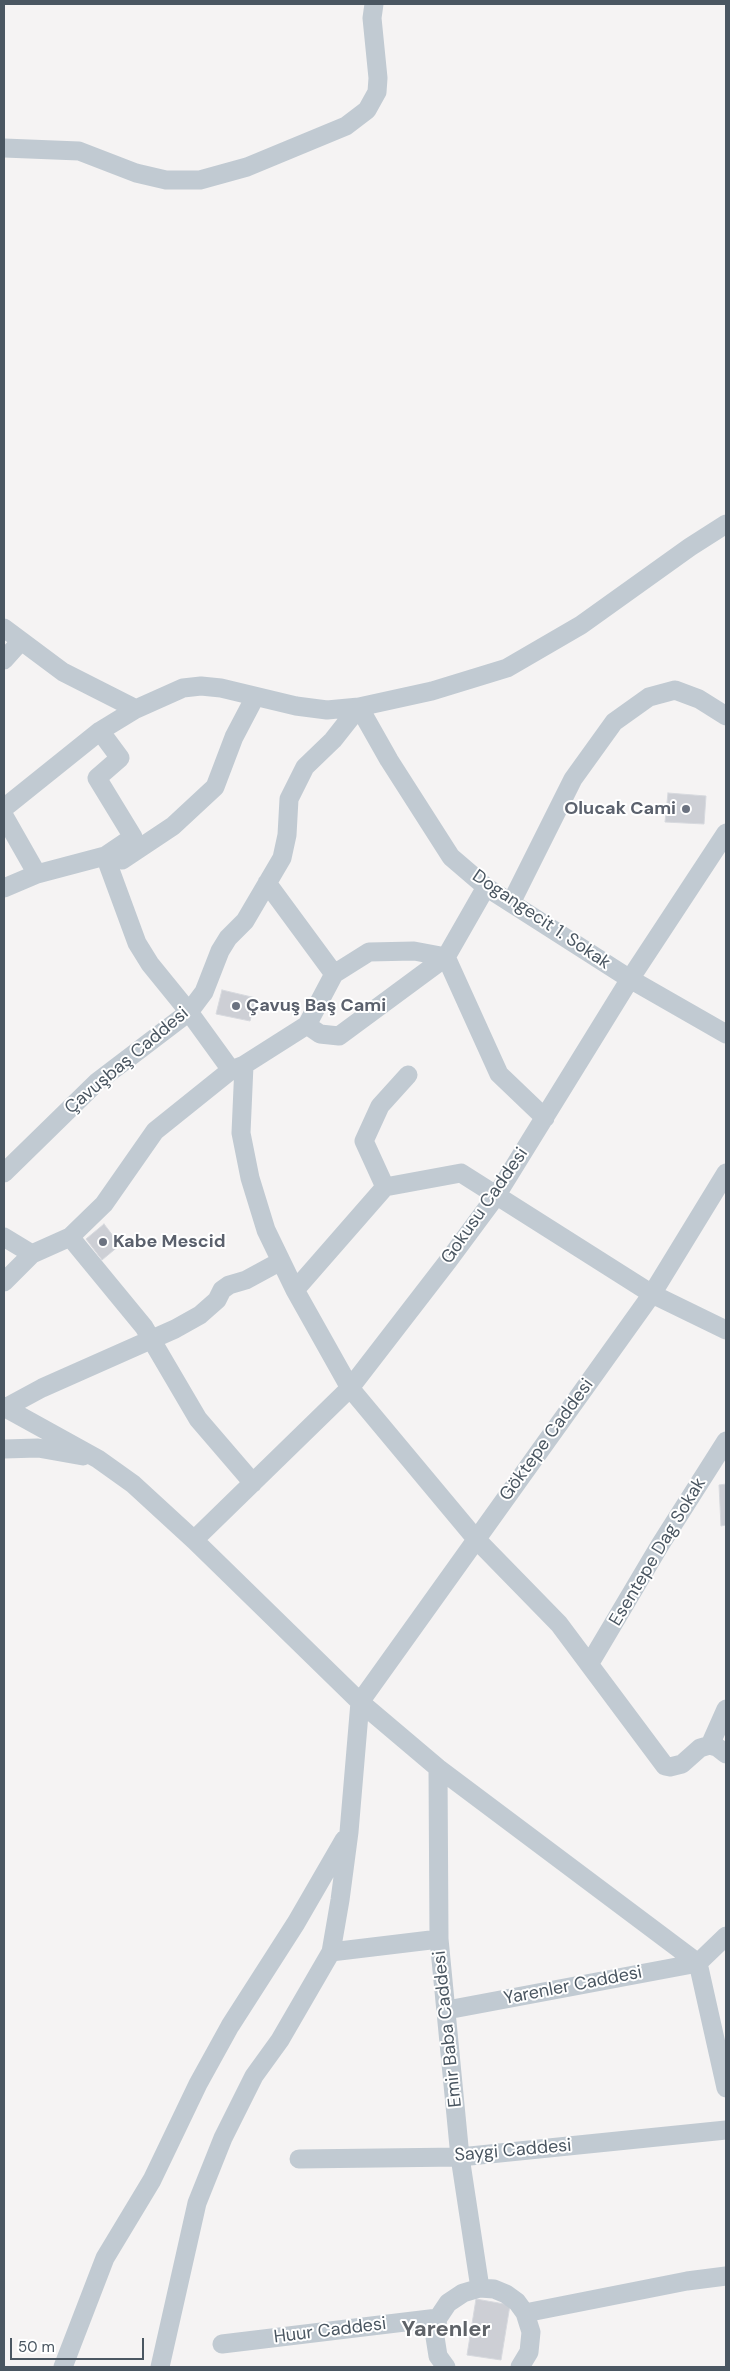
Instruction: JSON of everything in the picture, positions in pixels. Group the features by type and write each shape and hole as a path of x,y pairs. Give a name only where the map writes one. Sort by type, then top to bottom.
{"street":[{"path":"4,148 79,151 136,173 166,180 200,180 247,167 346,126 367,110 377,92 378,78 372,18 374,4"},
{"path":"4,808 100,731 136,709 183,688 201,686 221,688 255,698 328,710 359,707 432,691 507,668 581,625 690,547 726,524"},
{"path":"4,628 63,672 136,709"},
{"path":"4,660 21,640"},
{"path":"511,903 573,779 614,722 649,697 675,690 699,699 726,716"},
{"path":"4,888 37,874 107,862 173,826 214,787 234,737 255,698"},
{"name":"Çavuşbaş Caddesi","path":"4,1173 97,1082 189,1012 204,992 220,951 228,938 245,921 282,858 288,835 289,799 305,767 334,740 359,707"},
{"name":"Dogangecit 1. Sokak","path":"359,707 451,857 486,887 630,979 726,1034"},
{"path":"100,731 120,758 97,778 133,837 107,862"},
{"path":"4,816 37,874"},
{"name":"Gokusu Caddesi","path":"194,1540 350,1388 496,1196 630,979 726,833"},
{"path":"107,862 137,943 150,964 238,1068 241,1133 250,1178 266,1230 295,1290 350,1388 476,1538 559,1624 666,1766 682,1764 700,1748 710,1745 717,1747 726,1754"},
{"path":"267,883 334,974"},
{"path":"307,1025 320,1034 339,1036 446,957 486,887"},
{"path":"4,1282 32,1254 70,1237 104,1204 155,1130 238,1068 307,1025 334,974 369,952 414,951 446,957"},
{"path":"446,957 499,1074 545,1118"},
{"path":"385,1187 364,1141 380,1106 408,1075"},
{"path":"295,1290 385,1187 460,1173 652,1294 726,1330"},
{"name":"Göktepe Caddesi","path":"360,1702 652,1294 726,1174"},
{"path":"4,1237 32,1254"},
{"path":"70,1237 152,1340 198,1420 253,1483"},
{"path":"4,1408 42,1388 152,1340 200,1315 216,1300 222,1290 229,1285 246,1280 281,1261"},
{"path":"4,1408 98,1459 133,1484 194,1540 360,1702 438,1768 698,1963 726,2088"},
{"name":"Esentepe Dag Sokak","path":"590,1663 660,1545 726,1441"},
{"path":"4,1449 38,1448 98,1459"},
{"path":"160,2367 197,2203 223,2138 254,2076 280,2040 331,1952 349,1832 360,1702"},
{"path":"710,1745 726,1709"},
{"name":"Emir Baba Caddesi","path":"438,1768 439,1939 460,2157 480,2288"},
{"path":"63,2367 105,2258 152,2180 198,2084 230,2026 296,1923 349,1832"},
{"path":"698,1963 726,1936"},
{"path":"331,1952 439,1939"},
{"name":"Yarenler Caddesi","path":"447,2010 698,1963"},
{"name":"Saygi Caddesi","path":"299,2159 460,2157 726,2130"},
{"path":"525,2313 687,2281 726,2276"},
{"path":"446,2367 438,2356 434,2337 438,2318 448,2303 463,2293 480,2288 506,2294 517,2302 525,2313 531,2332 529,2352 520,2367"},
{"name":"Huur Caddesi","path":"222,2344 438,2318"}],"building":[{"name":"Olucak Cami","path":"668,793 706,796 704,824 665,822"},
{"name":"Çavuş Baş Cami","path":"222,990 256,998 250,1021 216,1014"},
{"name":"Kabe Mescid","path":"104,1224 120,1245 102,1260 86,1239"},
{"path":"726,1484 726,1525 721,1526 719,1485"},
{"path":"476,2299 510,2305 501,2360 467,2355"}],"place":[{"name":"Olucak Cami","path":"686,809"},
{"name":"Çavuş Baş Cami","path":"236,1006"},
{"name":"Kabe Mescid","path":"103,1242"}],"district":[{"name":"Yarenler","path":"446,2330"}]}
